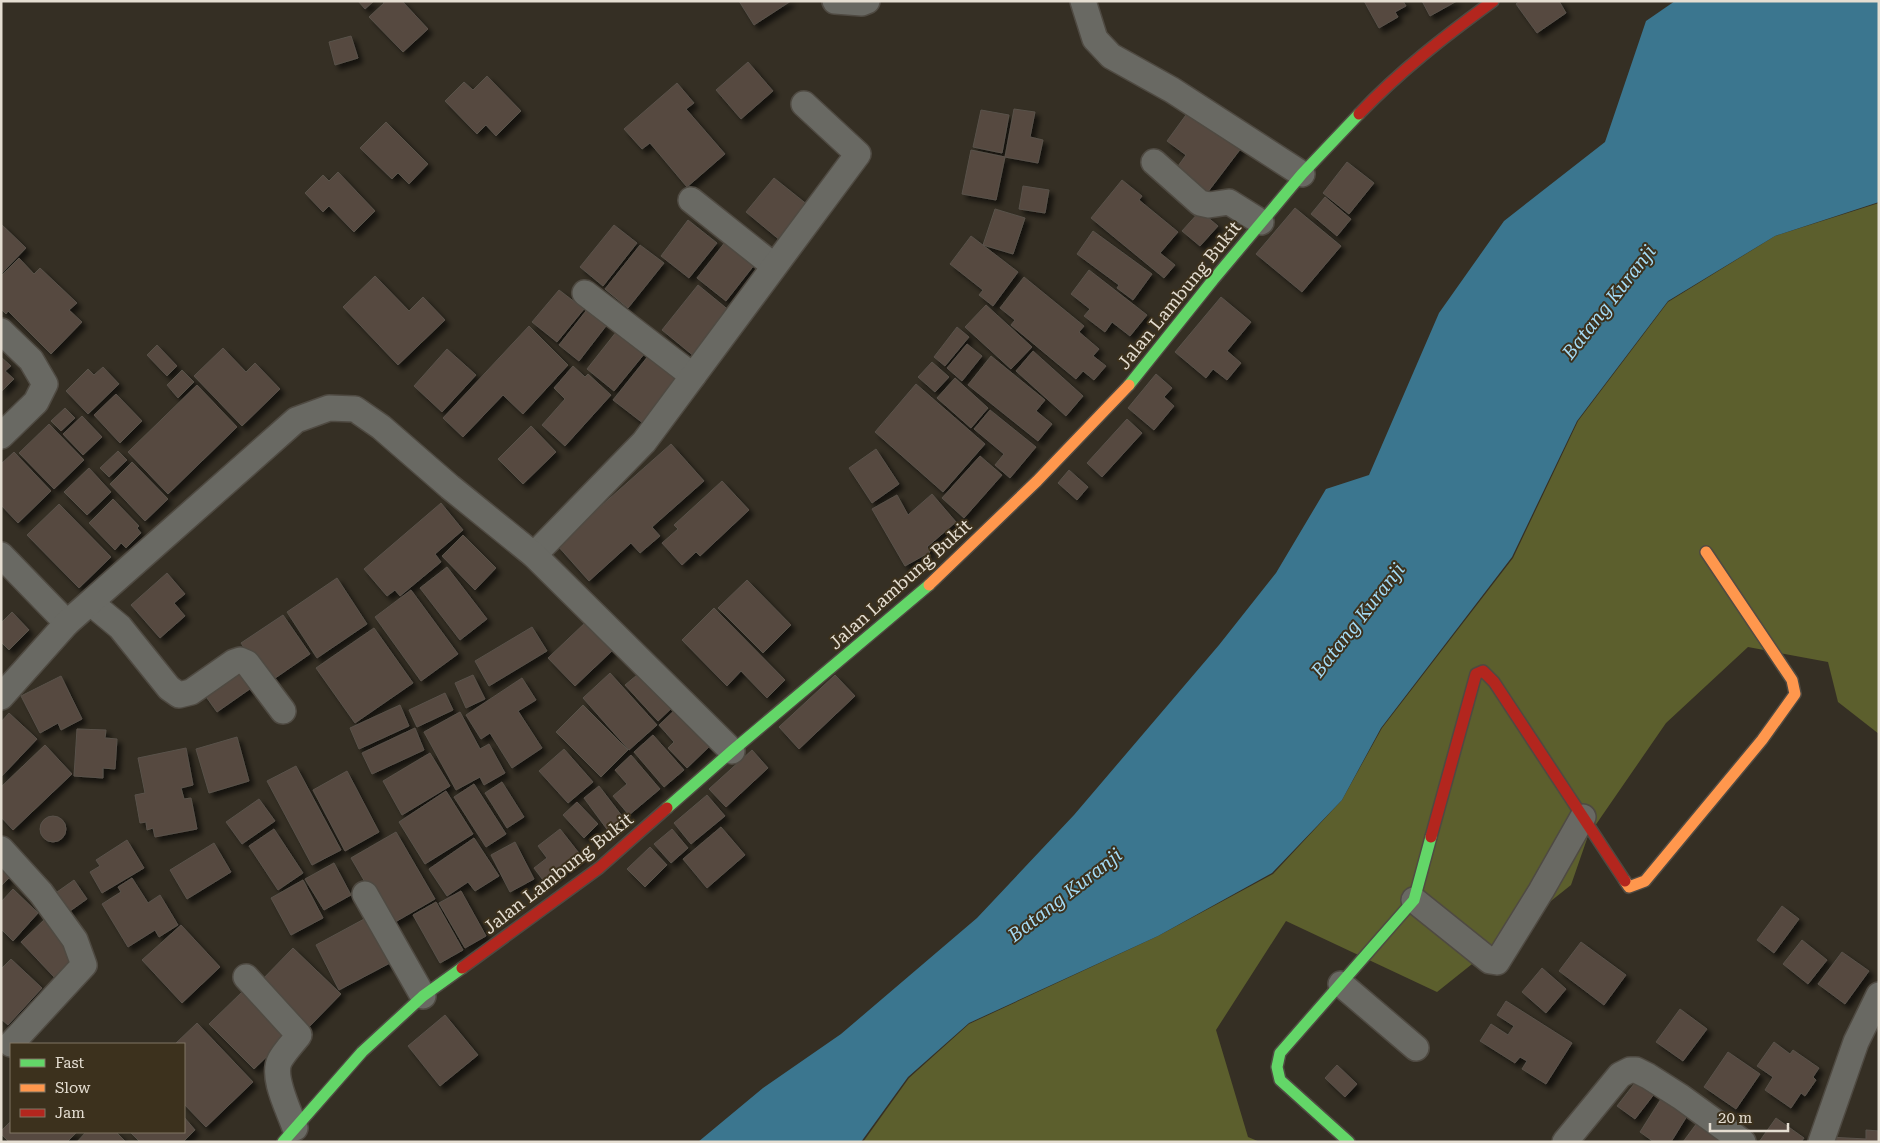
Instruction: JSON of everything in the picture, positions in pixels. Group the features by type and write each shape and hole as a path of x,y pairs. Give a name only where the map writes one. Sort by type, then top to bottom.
{"street":[{"path":"835,1 862,3 867,1"},
{"path":"1083,1 1095,39 1111,56 1172,90 1302,174"},
{"name":"Jalan Lambung Bukit","path":"289,1135 362,1052 423,996 598,868 732,751 926,588 1037,481 1121,395 1302,174 1386,86 1437,42 1493,1"},
{"path":"534,555 644,442 858,154 804,104"},
{"path":"1154,162 1200,202 1209,205 1229,202 1261,222"},
{"path":"692,200 774,266"},
{"path":"585,293 693,376"},
{"path":"1,331 31,360 45,384 36,402 1,436"},
{"path":"1,697 68,622 296,420 329,408 355,409 381,428 534,555 732,751"},
{"path":"1349,1142 1280,1080 1277,1067 1280,1053 1414,900 1476,674 1482,671 1494,682 1629,887 1645,881 1762,740 1795,694 1792,680 1706,552"},
{"path":"1,555 68,622"},
{"path":"91,603 120,627 169,688 179,695 191,692 234,662 240,660 248,663 283,711"},
{"path":"1414,900 1490,961 1497,962 1541,891 1583,817"},
{"path":"1,849 41,894 70,932 84,965 12,1043"},
{"path":"365,894 423,996"},
{"path":"246,978 299,1035 279,1062 277,1081 282,1092 289,1135"},
{"path":"1341,984 1416,1048"},
{"path":"1821,1142 1856,1042 1879,995"},
{"path":"1566,1142 1620,1075 1630,1070 1636,1070 1682,1097 1743,1142"}],"green space":[{"path":"1879,203 1879,734 1838,702 1828,662 1748,647 1666,723 1588,836 1571,885 1437,992 1286,921 1216,1030 1248,1137 1260,1142 863,1142 909,1078 969,1024 1158,936 1273,874 1342,800 1382,728 1513,558 1578,421 1668,302 1775,236"}],"water":[{"name":"Batang Kuranji","path":"1675,1 1879,1 1879,202 1775,236 1668,301 1577,421 1512,557 1381,728 1342,800 1272,873 1158,936 969,1023 908,1077 861,1142 698,1142 763,1088 841,1034 977,918 1074,815 1219,645 1276,573 1326,489 1369,475 1439,313 1504,221 1605,142 1646,21"}],"building":[{"path":"358,1 374,1 365,9"},
{"path":"383,1 402,1 428,29 403,52 369,17 384,3"},
{"path":"739,1 791,1 754,25"},
{"path":"1364,1 1403,1 1406,6 1395,12 1398,17 1379,28"},
{"path":"1422,1 1457,1 1430,16"},
{"path":"1520,1 1559,1 1566,13 1537,33 1516,4"},
{"path":"351,36 358,58 335,65 329,42"},
{"path":"748,62 773,91 741,119 716,90"},
{"path":"487,76 521,111 496,136 486,125 477,134 445,101 464,82 473,90"},
{"path":"677,83 694,103 686,109 725,154 687,187 650,143 642,149 624,129"},
{"path":"1191,108 1242,147 1204,197 1173,173 1186,155 1167,141"},
{"path":"1014,109 1035,112 1030,137 1043,140 1038,163 1005,157"},
{"path":"981,110 1009,115 1002,153 973,147"},
{"path":"386,122 428,164 409,184 398,173 392,179 360,148"},
{"path":"971,150 1005,157 996,200 962,194"},
{"path":"1347,162 1374,183 1349,214 1323,193"},
{"path":"338,172 375,211 354,232 329,206 323,212 305,193 323,175 329,181"},
{"path":"774,178 809,206 781,241 746,212"},
{"path":"1122,180 1142,196 1139,200 1178,232 1160,253 1175,265 1164,278 1091,218"},
{"path":"1023,186 1049,190 1045,213 1019,209"},
{"path":"1325,197 1351,219 1337,236 1311,214"},
{"path":"1295,208 1341,246 1302,292 1256,254"},
{"path":"995,209 1025,218 1013,254 983,245"},
{"path":"1200,211 1218,226 1200,246 1182,231"},
{"path":"688,220 717,243 689,278 661,256"},
{"path":"1,224 26,248 1,274"},
{"path":"614,225 637,243 603,286 580,267"},
{"path":"1093,231 1152,274 1133,300 1117,288 1119,285 1077,254"},
{"path":"971,236 1018,272 993,306 979,295 983,290 950,264"},
{"path":"726,241 755,264 726,301 697,278"},
{"path":"640,245 664,263 628,308 605,289"},
{"path":"19,258 34,274 40,268 77,303 69,310 82,322 51,354 8,311 6,314 1,309 1,276"},
{"path":"1089,270 1147,315 1130,336 1112,322 1105,332 1084,316 1090,309 1071,294"},
{"path":"375,276 409,311 423,297 445,320 398,365 343,307"},
{"path":"1024,277 1084,326 1079,332 1099,349 1093,356 1106,366 1094,380 1083,371 1076,379 1011,325 1015,320 1000,308"},
{"path":"698,285 731,312 695,357 662,330"},
{"path":"559,290 584,309 557,342 532,322"},
{"path":"1221,297 1251,322 1227,351 1241,363 1227,380 1213,369 1206,378 1175,352"},
{"path":"986,305 1032,347 1011,369 965,327"},
{"path":"586,311 606,326 579,361 559,345"},
{"path":"529,326 568,365 523,414 503,395 463,437 443,418"},
{"path":"957,327 969,337 945,366 934,357"},
{"path":"617,331 645,353 614,391 587,369"},
{"path":"967,344 982,356 962,381 947,368"},
{"path":"157,345 177,366 167,376 147,355"},
{"path":"223,348 246,372 255,363 280,389 242,426 194,376"},
{"path":"447,349 476,375 442,412 414,386"},
{"path":"1033,351 1083,396 1066,416 1016,371"},
{"path":"649,355 683,382 648,427 613,400"},
{"path":"991,356 1045,400 1036,411 1052,424 1038,441 968,385"},
{"path":"1,357 11,366 5,371 14,379 1,392"},
{"path":"932,362 949,377 935,392 918,377"},
{"path":"573,366 585,377 588,374 611,395 565,446 542,425 565,399 554,388"},
{"path":"103,367 119,384 88,414 66,391 88,369 94,375"},
{"path":"182,370 194,382 178,398 167,385"},
{"path":"1156,374 1172,388 1164,397 1174,406 1154,430 1128,408"},
{"path":"955,378 988,408 971,428 937,398"},
{"path":"916,384 985,444 943,492 875,432"},
{"path":"197,385 237,427 168,494 128,452"},
{"path":"116,394 142,421 120,443 94,415"},
{"path":"65,408 75,418 61,431 51,421"},
{"path":"990,410 1036,447 1010,478 995,465 1004,454 974,429"},
{"path":"82,416 102,437 83,455 63,434"},
{"path":"1127,419 1142,433 1102,477 1087,463"},
{"path":"49,424 84,460 54,489 19,453"},
{"path":"531,426 556,452 523,484 498,459"},
{"path":"671,444 704,481 652,527 660,536 640,553 631,543 589,581 557,545"},
{"path":"876,449 899,484 872,503 849,468"},
{"path":"118,451 127,460 109,477 100,468"},
{"path":"14,452 51,491 18,523 1,505 1,464"},
{"path":"980,456 1002,475 964,518 942,498"},
{"path":"132,462 168,499 145,521 110,484"},
{"path":"89,468 111,492 87,515 64,492"},
{"path":"1069,470 1088,487 1077,500 1058,483"},
{"path":"722,481 749,510 700,556 696,552 682,565 662,543 678,529 674,525"},
{"path":"932,494 956,522 927,547 930,552 905,566 872,509 897,495 908,515"},
{"path":"113,499 139,526 137,528 141,533 126,548 121,543 115,550 89,523"},
{"path":"441,503 463,530 435,554 441,562 400,596 395,590 387,596 364,569"},
{"path":"59,504 111,557 79,588 27,535"},
{"path":"463,535 496,568 475,590 442,556"},
{"path":"447,567 487,619 460,640 420,588"},
{"path":"167,573 185,594 174,603 185,616 160,638 131,605"},
{"path":"337,578 367,624 317,658 287,612"},
{"path":"747,580 791,625 763,653 718,608"},
{"path":"411,590 458,654 421,681 375,617"},
{"path":"714,608 785,680 767,698 741,671 727,686 682,640"},
{"path":"12,612 29,630 9,650 1,642 1,623"},
{"path":"283,615 310,654 268,683 241,643"},
{"path":"587,621 613,650 575,686 548,658"},
{"path":"532,627 547,651 489,686 475,661"},
{"path":"374,628 413,683 355,723 316,668"},
{"path":"242,662 257,684 217,712 202,691"},
{"path":"643,670 675,705 658,721 625,685"},
{"path":"610,673 657,725 629,750 583,698"},
{"path":"473,675 485,699 466,708 455,683"},
{"path":"835,675 855,696 799,749 779,727"},
{"path":"61,676 82,719 61,730 58,723 40,733 21,696"},
{"path":"522,678 536,700 518,711 542,748 512,768 490,733 481,739 466,715"},
{"path":"445,693 453,710 417,727 409,710"},
{"path":"400,705 409,726 359,749 350,728"},
{"path":"583,705 628,750 601,777 556,732"},
{"path":"679,706 713,743 687,768 668,748 674,742 659,725"},
{"path":"460,712 480,749 489,744 505,773 484,785 480,777 456,790 424,732"},
{"path":"9,713 37,739 1,777 1,722"},
{"path":"415,728 424,750 372,774 362,753"},
{"path":"77,729 106,730 105,738 117,739 115,769 103,768 103,778 74,776"},
{"path":"653,735 684,770 664,787 634,752"},
{"path":"237,737 249,781 209,793 196,749"},
{"path":"45,745 72,774 13,830 1,817 1,787"},
{"path":"186,748 193,785 181,788 184,799 191,798 197,829 155,837 153,828 147,830 146,822 140,823 135,795 145,793 138,758"},
{"path":"564,749 593,782 568,803 539,771"},
{"path":"752,750 768,768 726,807 709,789"},
{"path":"430,753 450,786 402,815 383,781"},
{"path":"631,755 660,789 629,815 613,796 627,784 615,770"},
{"path":"296,766 341,850 312,865 267,781"},
{"path":"347,771 379,832 345,851 313,790"},
{"path":"502,782 524,817 507,828 485,793"},
{"path":"474,784 506,834 486,847 454,797"},
{"path":"599,786 625,820 609,832 584,798"},
{"path":"446,791 473,834 425,864 399,822"},
{"path":"707,795 725,816 691,844 674,823"},
{"path":"259,799 275,821 242,844 226,822"},
{"path":"577,802 598,824 584,838 563,815"},
{"path":"53,816 63,819 66,829 63,839 53,842 43,839 40,829 43,819"},
{"path":"721,827 745,855 707,888 683,859"},
{"path":"274,829 303,873 278,890 249,846"},
{"path":"560,829 582,857 546,884 534,868 547,858 538,846"},
{"path":"672,829 688,848 671,863 654,844"},
{"path":"396,832 435,899 390,925 351,858"},
{"path":"474,838 499,876 475,891 468,882 447,896 429,869"},
{"path":"127,840 144,868 102,893 90,872 100,866 96,860"},
{"path":"515,842 534,879 510,892 491,855"},
{"path":"214,843 231,872 187,899 170,870"},
{"path":"650,847 667,865 645,887 627,869"},
{"path":"334,863 351,895 324,910 305,879"},
{"path":"1,869 9,878 1,886"},
{"path":"132,878 148,903 160,895 178,925 159,937 155,930 128,947 102,904 121,892 118,887"},
{"path":"74,880 87,899 63,916 50,897"},
{"path":"303,880 323,918 291,935 271,898"},
{"path":"13,889 38,913 13,941 1,929 1,902"},
{"path":"461,891 486,936 465,948 439,903"},
{"path":"436,902 463,950 440,963 413,915"},
{"path":"1782,906 1799,919 1774,953 1757,940"},
{"path":"366,918 390,963 339,990 316,945"},
{"path":"44,920 78,956 55,978 21,942"},
{"path":"181,925 220,967 182,1003 142,960"},
{"path":"1802,940 1827,960 1808,984 1783,964"},
{"path":"1581,942 1626,975 1604,1005 1559,971"},
{"path":"293,948 341,994 308,1028 260,982"},
{"path":"1842,952 1869,971 1845,1004 1818,984"},
{"path":"11,959 42,988 8,1025 1,1019 1,969"},
{"path":"1542,968 1566,989 1546,1013 1522,992"},
{"path":"242,992 287,1037 254,1069 209,1024"},
{"path":"1506,1001 1572,1043 1546,1084 1522,1069 1527,1061 1520,1057 1515,1063 1480,1041 1491,1024 1508,1035 1514,1026 1497,1015"},
{"path":"1680,1009 1707,1029 1683,1061 1656,1042"},
{"path":"445,1015 478,1055 440,1086 408,1046"},
{"path":"197,1023 253,1082 206,1127 185,1105 185,1043 176,1043"},
{"path":"1774,1042 1790,1054 1793,1050 1819,1068 1813,1077 1816,1080 1805,1096 1801,1093 1791,1108 1765,1090 1773,1077 1757,1066"},
{"path":"1728,1052 1760,1074 1736,1109 1704,1087"},
{"path":"1337,1065 1357,1084 1345,1097 1325,1078"},
{"path":"1638,1079 1655,1093 1635,1119 1617,1106"},
{"path":"1661,1099 1687,1116 1671,1142 1654,1142 1640,1132"},
{"path":"185,1118 195,1130 183,1142 140,1142 131,1133 185,1133"},
{"path":"1776,1118 1804,1138 1801,1142 1759,1142"},
{"path":"10,1122 10,1133 76,1133 67,1142 9,1142 1,1134 1,1131"},
{"path":"1697,1123 1722,1142 1683,1142"},
{"path":"1866,1130 1879,1131 1879,1142 1828,1142 1828,1137 1866,1139"},
{"path":"85,1133 117,1133 126,1142 77,1142"}],"traffic: fast":[{"path":"1129,385 1213,280 1302,174 1359,114"},
{"path":"667,808 929,585"},
{"path":"1349,1142 1280,1080 1277,1067 1280,1053 1414,900 1431,837"},
{"path":"283,1142 362,1052 423,996 462,968"}],"traffic: slow":[{"path":"929,585 1037,481 1129,385"},
{"path":"1625,881 1629,887 1645,881 1762,740 1795,694 1792,680 1706,552"}],"traffic: jam":[{"path":"1359,114 1423,54 1493,1"},
{"path":"1431,837 1476,674 1483,671 1494,682 1625,881"},
{"path":"462,968 599,868 667,808"}]}
